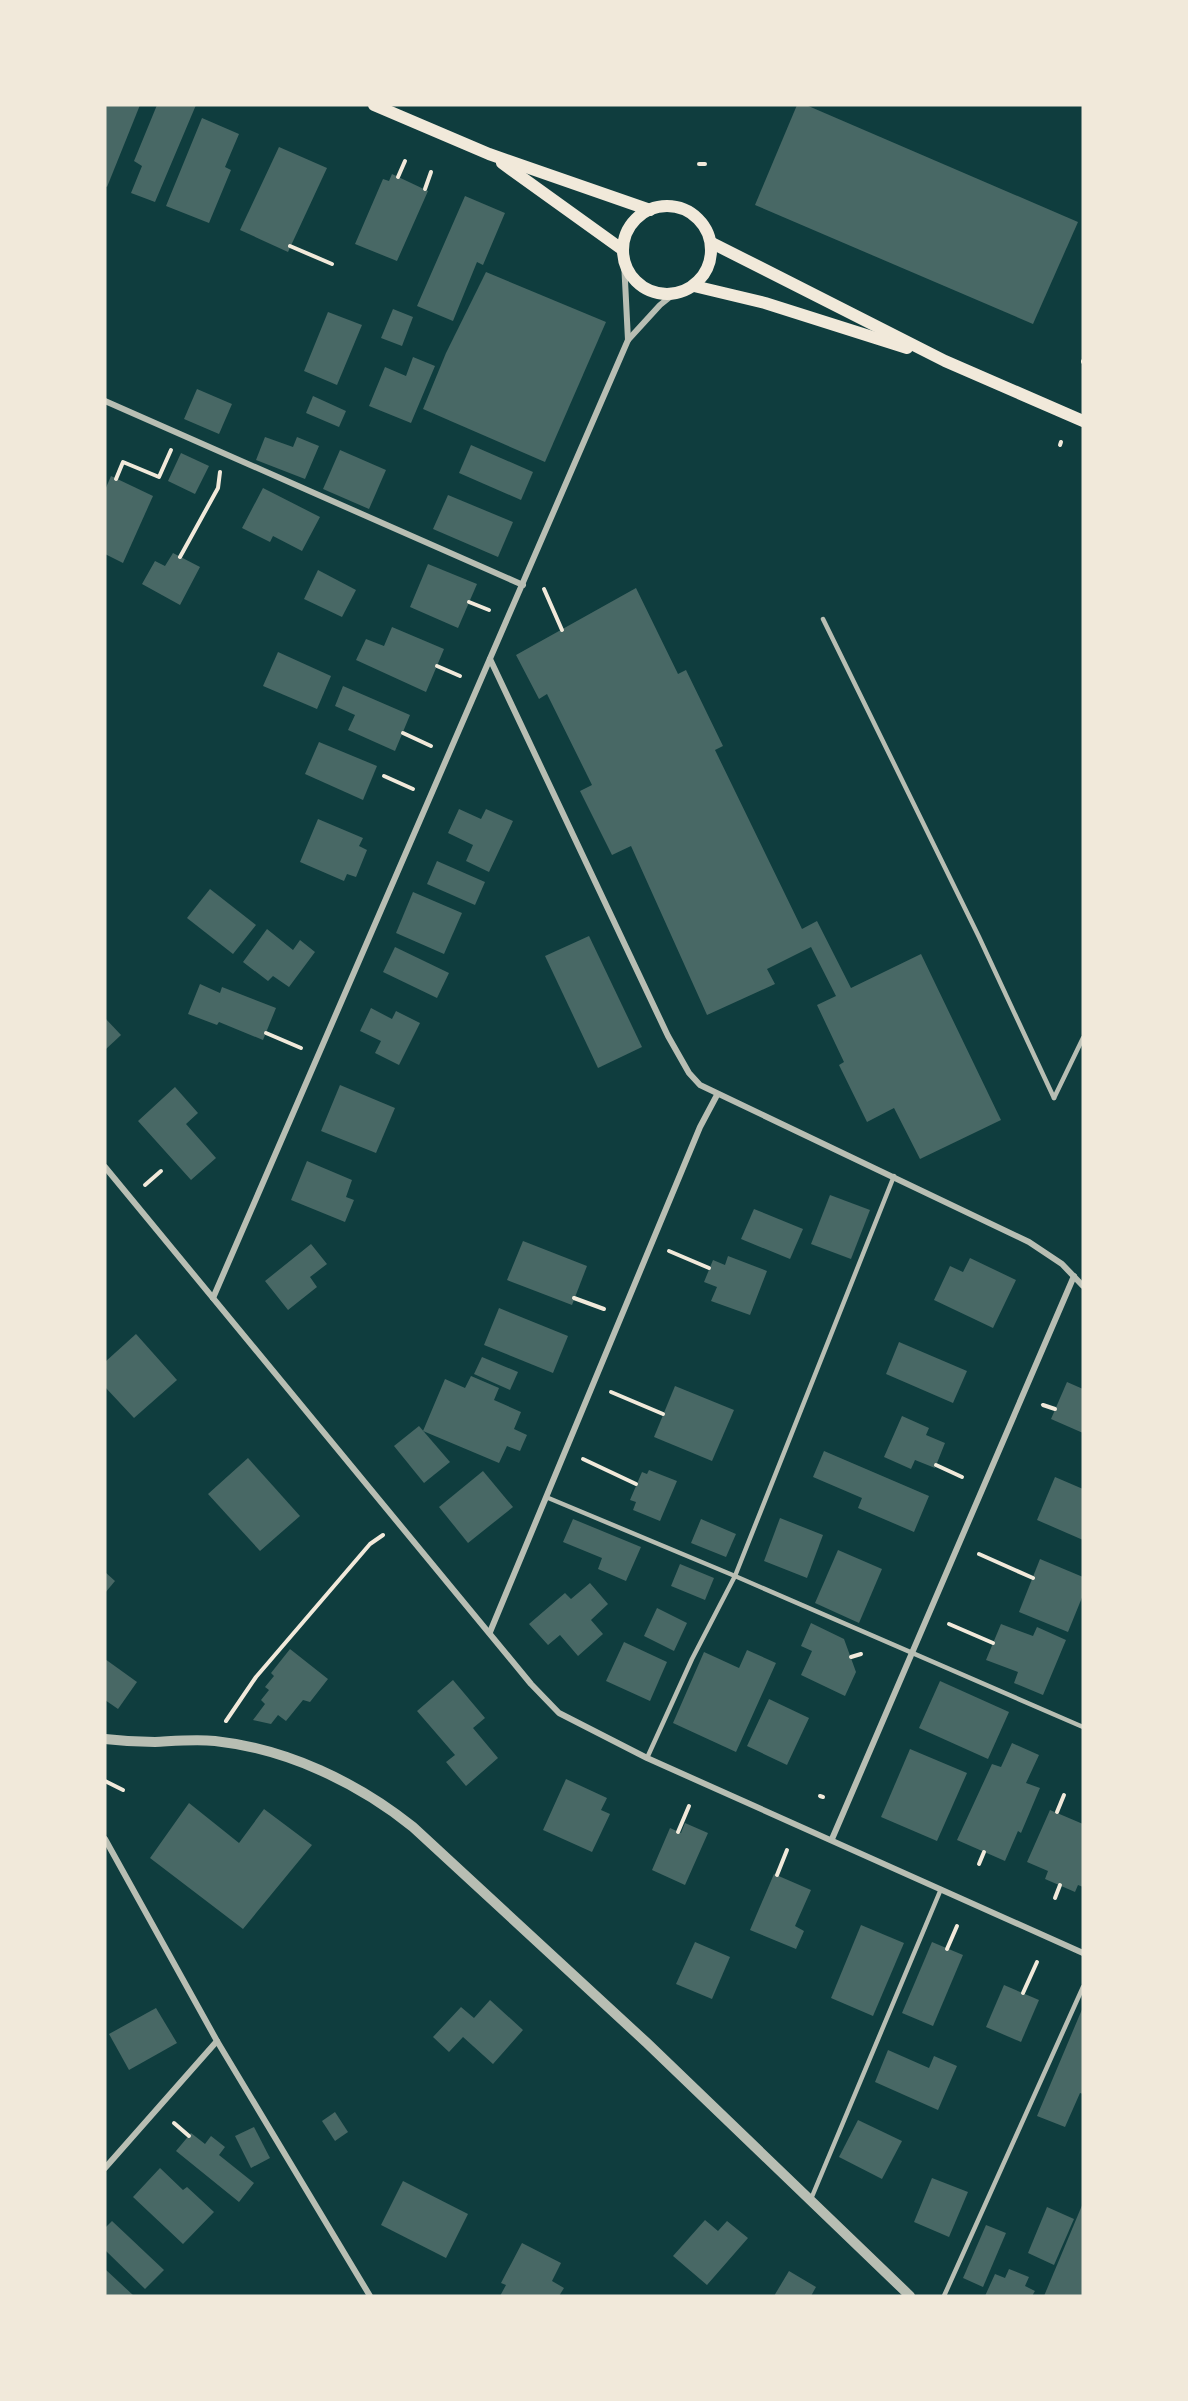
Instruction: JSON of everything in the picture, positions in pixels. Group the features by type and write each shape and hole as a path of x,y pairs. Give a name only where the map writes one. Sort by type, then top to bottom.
{"main road":[{"path":"374,105 489,154 650,210"},
{"path":"489,154 624,255"},
{"path":"666,207 690,213 701,222 712,243 709,266 703,277 694,286 675,293 655,293 643,287 628,272 624,255 628,230 633,221 650,210 666,207"},
{"path":"712,243 945,361 1083,421"},
{"path":"694,286 765,303 945,361"}],"street":[{"path":"624,255 628,340"},
{"path":"213,1298 628,340 660,305 675,293"},
{"path":"105,401 523,585"},
{"path":"490,659 668,1036 689,1073 700,1085 1029,1242 1062,1264 1083,1286"},
{"path":"490,1632 700,1127 717,1095"},
{"path":"105,1167 531,1684 560,1713 647,1758 1083,1953"},
{"path":"832,1839 1074,1276"},
{"path":"105,1739 214,1741 245,1746 319,1770 364,1791 388,1807 421,1834 593,1992 910,2296"},
{"path":"105,1839 217,2041 370,2296"},
{"path":"105,2168 217,2041"}],"lane":[{"path":"823,619 963,905 1054,1098 1083,1038"},
{"path":"647,1758 692,1659 735,1576 894,1176"},
{"path":"546,1497 1083,1727"},
{"path":"810,2201 941,1889"},
{"path":"944,2296 1083,1987"}],"path":[{"path":"398,177 405,161"},
{"path":"699,164 705,164"},
{"path":"425,189 431,172"},
{"path":"290,246 332,264"},
{"path":"116,479 123,462 159,477 173,446"},
{"path":"180,557 218,488 221,469"},
{"path":"544,589 562,630"},
{"path":"469,602 489,610"},
{"path":"437,666 461,676"},
{"path":"403,732 431,746"},
{"path":"384,776 413,789"},
{"path":"266,1033 301,1048"},
{"path":"669,1251 710,1268"},
{"path":"574,1298 605,1309"},
{"path":"610,1391 663,1413"},
{"path":"1043,1405 1055,1409"},
{"path":"582,1459 636,1484"},
{"path":"936,1465 962,1477"},
{"path":"226,1719 256,1677 370,1544 383,1535"},
{"path":"979,1554 1033,1578"},
{"path":"949,1624 993,1643"},
{"path":"851,1657 860,1654"},
{"path":"105,1781 123,1790"},
{"path":"1057,1812 1064,1795"},
{"path":"678,1832 689,1806"},
{"path":"777,1875 787,1850"},
{"path":"979,1864 984,1852"},
{"path":"1055,1898 1060,1885"},
{"path":"947,1949 957,1926"},
{"path":"1023,1993 1037,1962"},
{"path":"174,2123 189,2136"}],"building":[{"path":"105,105 140,105 107,187 105,186"},
{"path":"157,105 196,105 155,202 131,193 142,166 134,161"},
{"path":"797,105 806,105 1078,222 1033,324 755,205"},
{"path":"202,118 239,134 225,167 231,170 209,223 166,206"},
{"path":"279,147 327,168 288,252 240,230"},
{"path":"392,174 428,191 397,261 355,244 383,179 389,181"},
{"path":"465,196 505,213 483,265 477,262 453,321 417,306"},
{"path":"486,272 606,322 545,462 423,409 446,353"},
{"path":"393,309 413,317 402,346 381,338"},
{"path":"328,312 362,325 337,385 304,371"},
{"path":"413,357 435,366 411,423 369,406 385,367 406,376"},
{"path":"197,389 232,404 219,434 184,419"},
{"path":"313,396 346,411 339,427 306,413"},
{"path":"265,437 293,447 297,437 319,446 305,479 256,460"},
{"path":"471,445 533,472 521,500 459,473"},
{"path":"340,450 386,470 369,509 323,489"},
{"path":"181,453 209,466 195,494 168,481"},
{"path":"111,476 153,496 123,563 105,554 105,490"},
{"path":"263,488 320,517 302,551 273,536 270,542 242,528"},
{"path":"448,495 513,522 498,557 433,529"},
{"path":"173,553 200,567 180,605 142,584 155,561 165,566"},
{"path":"428,564 477,584 458,628 410,607"},
{"path":"318,570 356,590 342,617 304,599"},
{"path":"636,588 678,674 686,670 723,746 715,750 802,929 817,921 851,988 921,954 1001,1120 920,1159 894,1108 867,1122 839,1065 844,1062 817,1005 836,996 811,947 767,969 775,984 707,1015 631,846 612,855 580,791 592,785 547,694 539,699 516,655"},
{"path":"392,627 444,649 426,692 356,660 366,639 384,646"},
{"path":"278,652 331,676 317,709 263,686"},
{"path":"343,686 410,715 395,751 348,730 355,715 335,706"},
{"path":"319,742 377,766 363,800 305,774"},
{"path":"459,809 481,819 486,809 513,821 489,872 466,861 473,845 448,833"},
{"path":"318,819 363,838 359,846 367,850 356,877 347,874 344,881 300,862"},
{"path":"437,861 485,882 475,905 427,884"},
{"path":"210,889 256,925 233,954 187,918"},
{"path":"413,892 462,913 444,954 396,933"},
{"path":"267,929 293,950 300,940 315,952 289,987 273,976 268,981 243,962"},
{"path":"589,936 642,1047 598,1068 545,956"},
{"path":"395,947 449,973 437,998 383,972"},
{"path":"200,984 220,993 222,987 276,1008 263,1040 219,1022 217,1025 188,1014"},
{"path":"371,1008 392,1019 396,1011 420,1023 399,1065 375,1053 381,1041 360,1031"},
{"path":"105,1018 121,1035 105,1050"},
{"path":"340,1085 395,1108 376,1153 321,1131"},
{"path":"175,1087 198,1113 186,1124 216,1158 191,1180 138,1121"},
{"path":"307,1161 352,1180 346,1197 354,1200 345,1222 291,1200"},
{"path":"830,1195 870,1210 851,1259 811,1244"},
{"path":"754,1209 803,1229 790,1259 741,1239"},
{"path":"523,1241 587,1266 572,1305 507,1280"},
{"path":"311,1244 327,1264 310,1277 317,1287 288,1310 265,1281"},
{"path":"728,1256 767,1271 750,1315 711,1301 717,1287 704,1282 713,1260 725,1265"},
{"path":"970,1258 1016,1280 993,1328 934,1300 950,1266 963,1272"},
{"path":"499,1308 568,1336 553,1373 484,1345"},
{"path":"136,1334 177,1380 134,1418 105,1387 105,1362"},
{"path":"899,1342 967,1371 953,1403 886,1374"},
{"path":"482,1357 518,1372 510,1390 474,1374"},
{"path":"471,1376 499,1388 494,1400 521,1412 514,1429 527,1435 520,1451 507,1446 499,1463 423,1431 445,1379 465,1388"},
{"path":"1067,1382 1083,1389 1083,1433 1051,1419"},
{"path":"675,1386 734,1410 712,1461 654,1437"},
{"path":"902,1416 929,1428 926,1435 945,1443 935,1468 915,1460 911,1469 884,1457"},
{"path":"419,1426 450,1462 424,1483 394,1446"},
{"path":"824,1451 929,1496 914,1532 858,1508 862,1498 813,1477"},
{"path":"248,1458 300,1516 260,1551 208,1494"},
{"path":"649,1470 677,1481 660,1521 633,1510 636,1502 630,1500 642,1472 647,1474"},
{"path":"483,1471 513,1507 468,1543 439,1507"},
{"path":"1055,1477 1083,1489 1083,1540 1037,1520"},
{"path":"780,1518 823,1535 807,1578 764,1561"},
{"path":"573,1519 641,1547 626,1581 598,1569 602,1558 563,1542"},
{"path":"701,1519 736,1534 726,1557 691,1543"},
{"path":"838,1550 882,1569 859,1623 815,1603"},
{"path":"1040,1559 1083,1577 1083,1595 1068,1632 1019,1612"},
{"path":"680,1564 714,1578 705,1600 671,1586"},
{"path":"105,1572 115,1581 105,1593"},
{"path":"590,1583 608,1604 591,1620 603,1634 578,1656 560,1635 548,1645 529,1624 565,1593 571,1599"},
{"path":"657,1608 687,1623 674,1651 644,1636"},
{"path":"811,1623 844,1639 856,1672 845,1696 801,1675 812,1651 801,1646"},
{"path":"1001,1624 1033,1636 1037,1627 1066,1640 1043,1695 1014,1683 1018,1672 986,1660"},
{"path":"624,1642 667,1662 650,1701 606,1681"},
{"path":"290,1649 328,1679 310,1702 303,1700 286,1721 278,1715 271,1724 253,1720 265,1704 261,1700 269,1690 265,1687 274,1676 271,1673"},
{"path":"747,1650 776,1663 736,1752 673,1723 704,1652 739,1668"},
{"path":"105,1659 137,1682 118,1709 105,1700"},
{"path":"453,1680 485,1718 473,1728 498,1758 466,1786 446,1762 455,1755 417,1711"},
{"path":"940,1681 1009,1712 988,1759 919,1728"},
{"path":"769,1699 809,1718 787,1765 747,1746"},
{"path":"1012,1743 1039,1755 1026,1783 1040,1788 1021,1833 1018,1831 1005,1861 957,1840 992,1764 1001,1767"},
{"path":"910,1749 967,1773 937,1841 881,1817"},
{"path":"566,1779 607,1798 601,1810 610,1814 592,1852 543,1830"},
{"path":"189,1803 239,1843 264,1809 312,1845 243,1929 150,1858"},
{"path":"1050,1810 1083,1824 1083,1887 1078,1885 1075,1892 1045,1879 1048,1871 1027,1862"},
{"path":"685,1823 708,1833 685,1885 652,1870 670,1828 681,1833"},
{"path":"774,1874 811,1890 795,1926 804,1931 796,1949 750,1930"},
{"path":"861,1925 904,1943 873,2016 831,1998"},
{"path":"695,1942 730,1957 712,1999 676,1984"},
{"path":"932,1942 963,1955 933,2026 902,2013"},
{"path":"1004,1985 1039,2000 1021,2042 986,2027"},
{"path":"490,2000 523,2030 493,2064 463,2037 449,2052 433,2037 461,2007 474,2018"},
{"path":"1083,2007 1083,2094 1080,2093 1065,2127 1037,2116"},
{"path":"156,2008 177,2043 129,2070 109,2034"},
{"path":"888,2050 929,2068 934,2056 957,2066 938,2110 875,2082"},
{"path":"335,2112 348,2132 335,2141 322,2121"},
{"path":"858,2120 902,2141 882,2179 839,2157"},
{"path":"254,2127 270,2158 251,2168 235,2136"},
{"path":"191,2133 205,2144 211,2136 225,2147 219,2155 254,2183 239,2202 176,2151"},
{"path":"160,2168 183,2190 187,2187 214,2212 183,2244 133,2197"},
{"path":"932,2178 968,2192 949,2237 914,2222"},
{"path":"403,2181 468,2214 446,2258 381,2225"},
{"path":"1083,2203 1083,2296 1044,2296"},
{"path":"1047,2207 1074,2219 1054,2265 1028,2253"},
{"path":"705,2220 718,2231 727,2221 748,2238 707,2285 673,2256"},
{"path":"112,2221 164,2270 145,2289 105,2250 105,2228"},
{"path":"986,2225 1006,2233 983,2287 963,2278"},
{"path":"522,2243 561,2263 552,2281 564,2288 559,2296 500,2296 506,2285 501,2283"},
{"path":"105,2269 134,2296 105,2296"},
{"path":"1009,2269 1029,2277 1025,2286 1035,2291 1032,2296 985,2296 995,2274 1005,2278"},
{"path":"789,2271 816,2287 811,2296 774,2296"}]}
